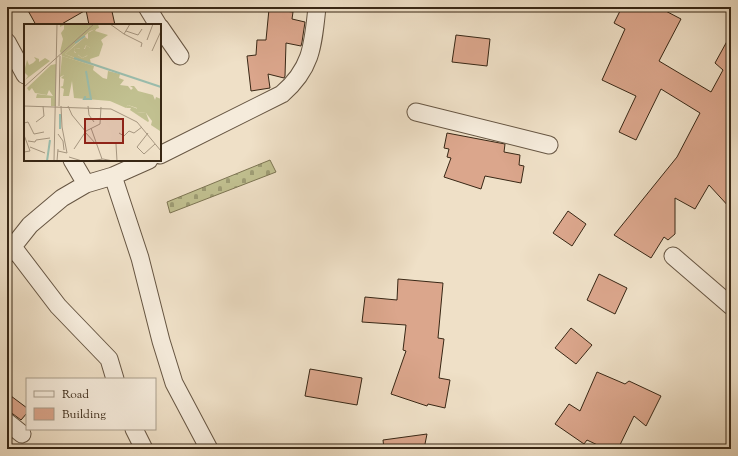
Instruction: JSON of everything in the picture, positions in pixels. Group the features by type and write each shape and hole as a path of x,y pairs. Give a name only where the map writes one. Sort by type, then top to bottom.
{"street":[{"path":"147,7 157,24"},
{"path":"161,154 282,94 295,82 307,62 313,46 317,7"},
{"path":"161,29 180,56"},
{"path":"7,42 24,73"},
{"path":"416,112 549,145"},
{"path":"73,161 86,184"},
{"path":"115,378 109,358 58,306 11,243 62,198 86,184 113,176 147,161"},
{"path":"113,176 140,258 161,341 174,383 209,449"},
{"path":"673,256 731,306"},
{"path":"7,422 22,434"},
{"path":"134,430 144,449"}],"green space":[{"path":"270,160 276,172 170,213 167,202"}],"building":[{"path":"26,7 111,7 115,24 89,24 86,10 62,24 35,24"},
{"path":"622,7 658,7 681,19 659,61 711,92 723,70 715,63 731,34 731,209 709,185 695,209 675,198 675,234 668,240 664,237 651,258 614,235 677,157 700,113 661,89 636,140 619,132 636,96 602,80 625,29 614,23"},
{"path":"269,9 293,12 292,19 305,22 302,42 301,46 286,43 284,78 268,74 270,88 251,91 247,56 256,55 257,40 266,40"},
{"path":"456,35 490,39 487,66 452,62"},
{"path":"447,133 505,144 504,152 520,155 519,165 524,166 521,183 485,176 481,189 444,177 451,158 447,157 449,149 444,148"},
{"path":"568,211 586,224 572,246 553,233"},
{"path":"599,274 627,288 615,314 587,300"},
{"path":"398,279 443,283 438,338 444,339 439,378 450,380 445,408 428,404 427,406 391,394 406,351 403,350 406,325 362,322 365,297 397,300"},
{"path":"571,328 592,345 576,364 555,348"},
{"path":"310,369 362,378 357,405 305,396"},
{"path":"597,372 625,384 629,381 661,396 646,426 634,416 618,449 606,449 587,440 584,444 555,424 569,404 580,411"},
{"path":"7,393 26,407 26,414 21,420 13,414 7,412"},
{"path":"427,434 424,449 384,449 383,440"}]}
